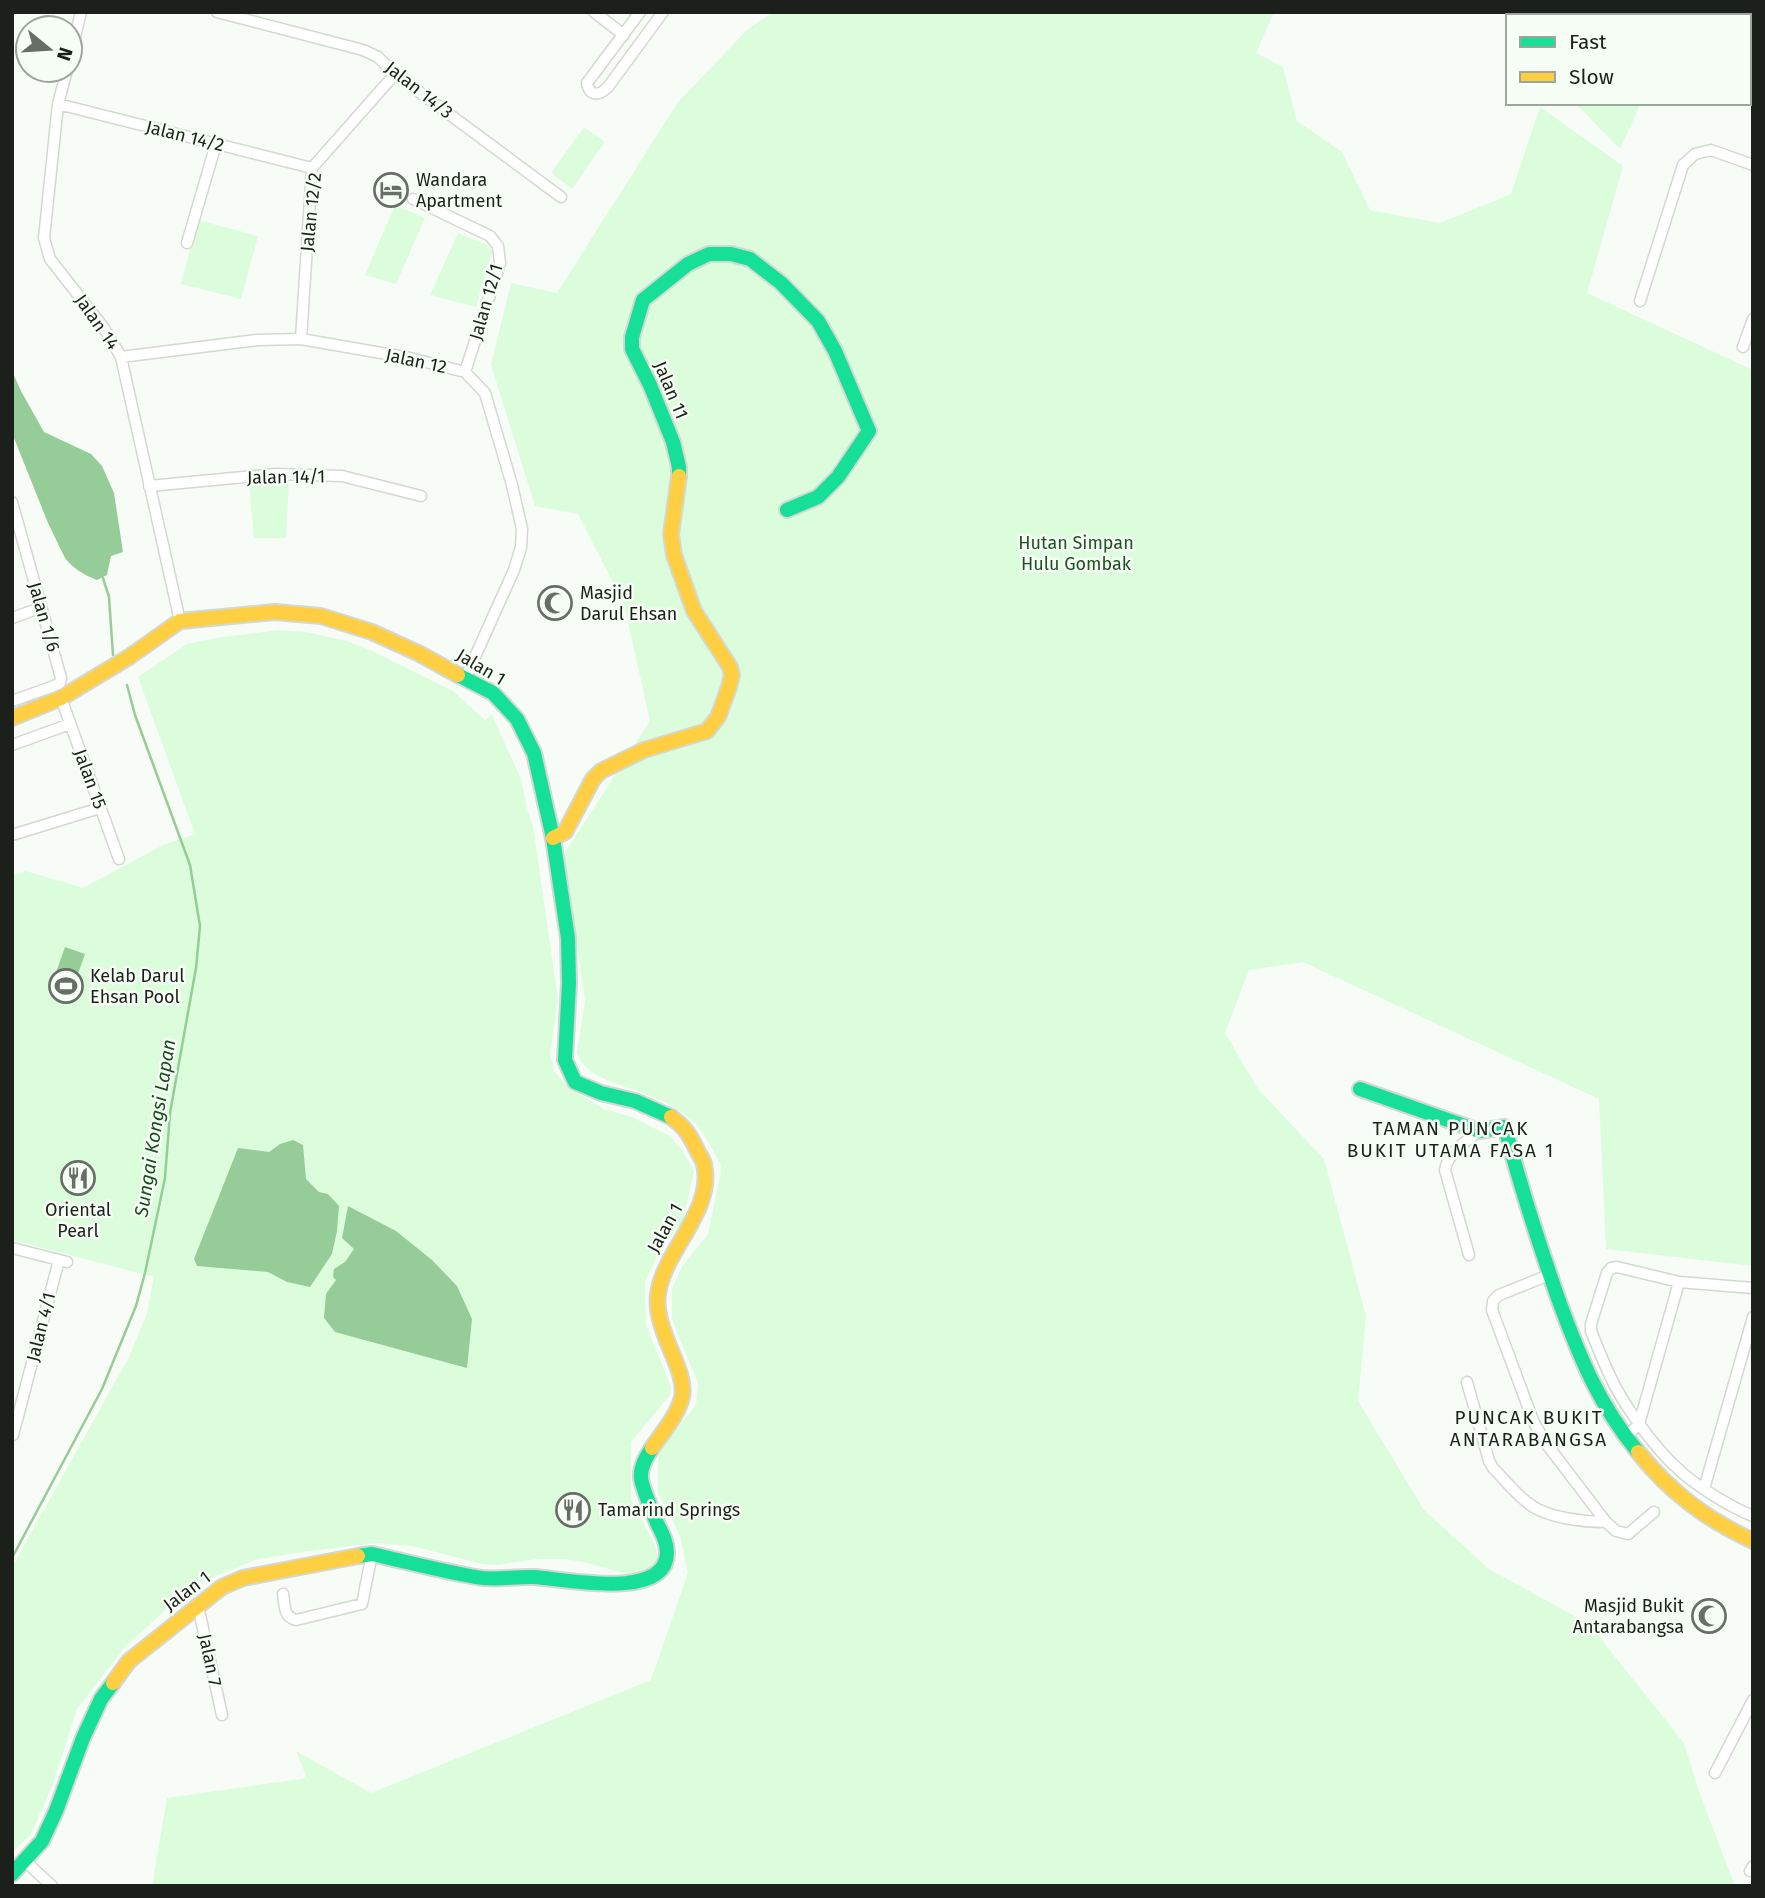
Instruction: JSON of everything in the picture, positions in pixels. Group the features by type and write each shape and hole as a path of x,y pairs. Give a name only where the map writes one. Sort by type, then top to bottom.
{"street":[{"name":"Jalan 14/3","path":"217,12 363,50 378,57 395,74 561,197"},
{"path":"594,12 624,34"},
{"path":"640,12 587,83 592,94 598,94 608,87 663,12"},
{"name":"Jalan 12/2","path":"301,339 312,168 395,74"},
{"name":"Jalan 14","path":"63,84 58,104 44,238 50,259 104,328 121,357 180,621"},
{"name":"Jalan 14/2","path":"58,104 312,168"},
{"path":"187,243 216,144"},
{"path":"1640,301 1683,165 1695,154 1711,150 1753,165"},
{"name":"Jalan 12/1","path":"413,199 490,236 498,246 500,263 465,372"},
{"name":"Jalan 11","path":"553,838 565,832 593,779 601,771 644,750 707,731 718,717 729,687 732,675 730,667 694,611 674,555 671,534 679,467 673,442 632,349 632,337 643,300 688,264 709,254 731,254 750,259 781,283 818,321 835,351 869,431 838,478 818,497 786,510"},
{"path":"1743,347 1753,319"},
{"name":"Jalan 12","path":"121,357 257,340 301,339 410,358 465,372 485,393 522,529 521,547 514,570 465,679"},
{"name":"Jalan 14/1","path":"149,486 276,474 342,476 421,496"},
{"name":"Jalan 1/6","path":"12,502 16,531 61,678 60,683 12,701"},
{"path":"12,618 40,608"},
{"name":"Jalan 1","path":"12,718 61,698 129,657 180,621 275,612 321,616 384,638 493,692 517,719 534,753 553,838 568,938 569,983 565,1060 575,1082 601,1093 635,1101 669,1116 686,1128 704,1164 705,1187 698,1210 666,1265 658,1294 658,1318 683,1384 682,1398 642,1468 641,1478 666,1542 667,1556 662,1569 647,1580 632,1584 531,1577 479,1578 372,1554 279,1570 243,1578 222,1587 129,1661 101,1699 42,1841 12,1874"},
{"name":"Jalan 15","path":"61,698 119,859"},
{"path":"12,745 70,724"},
{"path":"12,835 100,808"},
{"path":"1360,1089 1479,1131 1505,1127 1529,1219 1580,1357 1598,1392 1627,1436 1674,1493 1711,1521 1753,1541"},
{"path":"1469,1255 1445,1170 1450,1155 1479,1131"},
{"name":"Jalan 4/1","path":"12,1248 63,1261 13,1435"},
{"path":"1753,1288 1679,1282 1617,1267 1611,1268 1606,1273 1591,1324 1591,1331 1610,1377 1639,1424 1676,1468 1704,1489 1753,1517"},
{"path":"1549,1275 1499,1294 1493,1301 1492,1310 1534,1423 1548,1446 1606,1522 1616,1531 1628,1534 1654,1512"},
{"path":"1627,1436 1639,1424 1679,1282"},
{"path":"1704,1489 1753,1317"},
{"path":"1466,1382 1489,1461 1516,1492 1534,1508 1581,1522 1606,1522"},
{"path":"283,1594 286,1615 296,1620 362,1604 372,1554"},
{"name":"Jalan 7","path":"198,1606 222,1715"},
{"path":"1715,1773 1753,1700"},
{"path":"25,1861 52,1886"}],"green space":[{"name":"Hutan Simpan Hulu Gombak","path":"773,12 1274,12 1256,53 1283,67 1297,121 1342,152 1370,210 1440,223 1511,194 1540,107 1623,166 1587,293 1753,370 1753,1266 1606,1249 1599,1099 1303,962 1249,970 1225,1033 1258,1089 1324,1159 1366,1316 1358,1401 1424,1510 1489,1569 1589,1624 1684,1743 1699,1792 1735,1886 152,1886 167,1798 307,1778 296,1751 371,1793 651,1680 688,1573 680,1536 658,1493 658,1452 696,1405 698,1383 672,1320 672,1288 683,1265 708,1234 722,1167 706,1138 690,1119 674,1107 595,1074 581,1061 577,1053 585,1001 564,854 650,721 624,604 578,514 535,506 491,365 511,283 557,293 678,102 748,29"},
{"path":"1577,105 1640,105 1620,149"},
{"path":"584,127 605,142 572,189 551,173"},
{"path":"395,205 425,218 396,284 365,275"},
{"path":"198,220 258,236 241,299 181,284"},
{"path":"458,233 487,245 492,251 476,307 430,295"},
{"path":"289,482 286,538 254,538 249,484"},
{"path":"279,630 305,632 347,641 453,691 485,720 492,715 521,779 533,825 558,1000 550,1054 555,1072 568,1087 604,1109 632,1117 670,1136 694,1171 683,1221 660,1250 645,1282 646,1325 671,1387 670,1395 631,1442 631,1500 655,1545 659,1566 644,1575 631,1575 565,1559 482,1564 412,1546 376,1543 255,1560 201,1582 172,1604 125,1647 77,1709 53,1784 31,1834 12,1852 12,1567 129,1357 147,1313 154,1277 12,1240 12,876 26,871 83,888 165,844 195,834 138,677 187,644"}],"shaded area":[{"path":"12,371 44,432 91,454 102,466 114,493 123,552 111,556 107,575 97,580 80,571 65,558 48,523 12,433"},
{"path":"65,947 85,954 74,985 54,978"},
{"path":"293,1140 303,1145 306,1179 319,1192 328,1194 339,1206 332,1254 310,1287 287,1282 268,1272 197,1266 194,1259 238,1148 269,1152 280,1144"},
{"path":"348,1206 396,1231 432,1260 457,1286 472,1319 467,1368 335,1332 324,1318 326,1294 336,1280 333,1277 334,1269 345,1262 354,1249 342,1238"}],"waterway":[{"name":"Sungai Kongsi Lapan","path":"102,575 109,597 113,655"},
{"name":"Sungai Kongsi Lapan","path":"12,1558 102,1389 136,1306 165,1178 170,1113 196,968 200,926 190,865 135,715 127,685"}],"traffic: fast":[{"path":"679,476 673,442 632,349 632,337 643,300 688,264 709,254 731,254 750,259 781,283 818,321 835,351 869,431 838,477 818,497 787,510"},
{"path":"458,675 493,693 517,719 534,753 553,838 568,938 569,983 565,1060 575,1082 601,1093 635,1101 671,1117"},
{"path":"1360,1089 1479,1131 1505,1127 1537,1236 1575,1342 1601,1399 1638,1452"},
{"path":"358,1556 372,1554 483,1578 534,1577 611,1584 650,1577 662,1568 667,1553 641,1478 642,1466 652,1448"},
{"path":"12,1874 42,1841 83,1738 101,1699 113,1683"}],"traffic: slow":[{"path":"553,838 565,832 593,779 601,771 644,750 707,731 718,717 729,687 732,675 730,667 694,611 674,555 671,534 679,476"},
{"path":"12,718 61,698 129,657 180,621 275,612 321,616 372,632 458,675"},
{"path":"652,1448 669,1424 682,1397 680,1375 660,1321 658,1294 669,1262 696,1214 705,1181 703,1162 692,1140 684,1128 671,1117"},
{"path":"1638,1452 1650,1467 1690,1504 1753,1541"},
{"path":"113,1683 129,1661 222,1587 243,1578 358,1556"}],"place":[{"name":"Wandara Apartment","path":"391,190"},
{"name":"Masjid Darul Ehsan","path":"555,603"},
{"name":"Kelab Darul Ehsan Pool","path":"66,986"},
{"name":"Oriental Pearl","path":"78,1178"},
{"name":"Tamarind Springs","path":"573,1510"},
{"name":"Masjid Bukit Antarabangsa","path":"1709,1616"}],"district":[{"name":"TAMAN PUNCAK BUKIT UTAMA FASA 1","path":"1451,1139"},
{"name":"PUNCAK BUKIT ANTARABANGSA","path":"1529,1428"}]}
